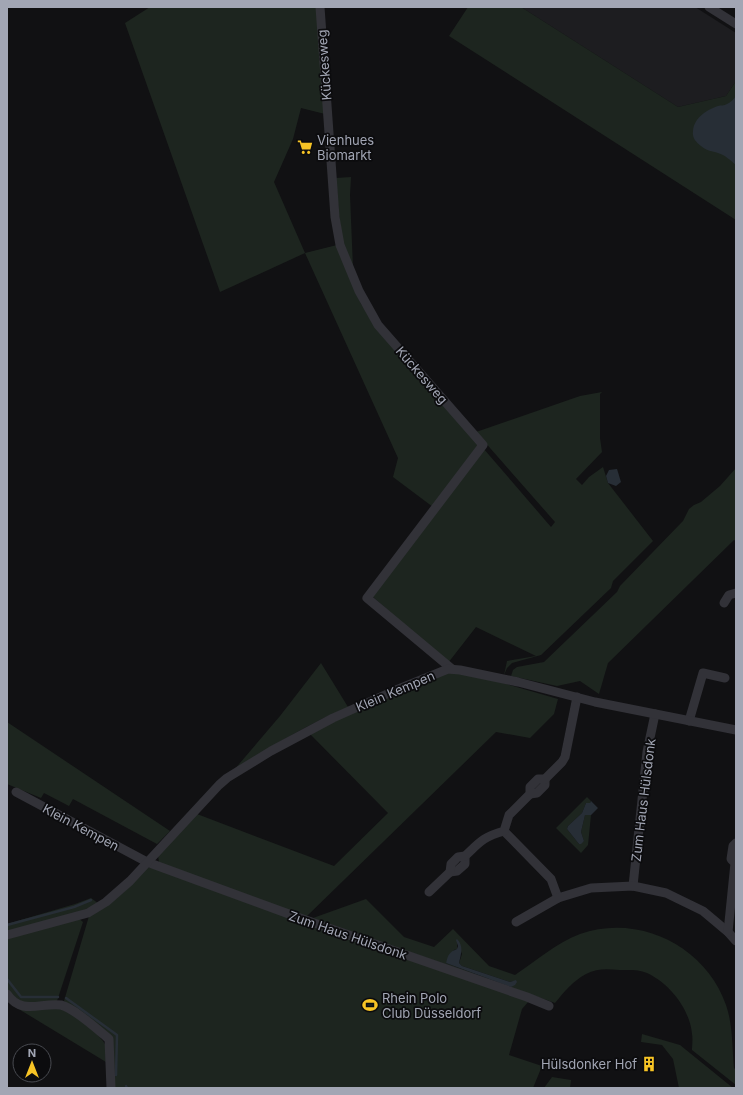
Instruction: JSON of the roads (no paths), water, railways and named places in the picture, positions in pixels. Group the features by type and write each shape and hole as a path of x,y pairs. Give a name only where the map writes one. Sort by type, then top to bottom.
{"street":[{"name":"Kückesweg","path":"320,7 335,217 340,245 359,291 378,325 483,445 367,598 452,669"},
{"path":"709,7 736,24"},
{"path":"724,603 729,595 736,593"},
{"name":"Klein Kempen","path":"7,935 74,917 94,910 112,898 148,862 218,785 239,770 333,718 444,670 452,669 513,680 595,702 736,730"},
{"path":"689,721 703,673 725,678"},
{"path":"504,832 509,815 530,794 530,787 538,779 545,779 564,759 577,696"},
{"name":"Zum Haus Hülsdonk","path":"633,886 647,752 655,714"},
{"name":"Klein Kempen","path":"16,792 148,862"},
{"path":"429,892 450,872 451,864 458,857 465,856 483,839 491,835 504,832"},
{"path":"504,832 551,878 558,898"},
{"path":"728,932 736,863 731,859 732,846 736,842"},
{"name":"Zum Haus Hülsdonk","path":"148,862 297,917 549,1006"},
{"path":"516,922 558,898 591,888 633,886 666,893 703,911 728,932 736,941"},
{"path":"7,994 11,1000 27,1007 60,1005 69,1008 109,1039 111,1088"}],"waterway":[{"path":"7,925 74,907 91,900"},
{"path":"7,979 21,997 58,997"},
{"path":"66,998 117,1035 116,1075"}],"place":[{"name":"Vienhues Biomarkt","path":"305,147"},
{"name":"Rhein Polo Club Düsseldorf","path":"370,1005"},
{"name":"Hülsdonker Hof","path":"649,1064"}]}
